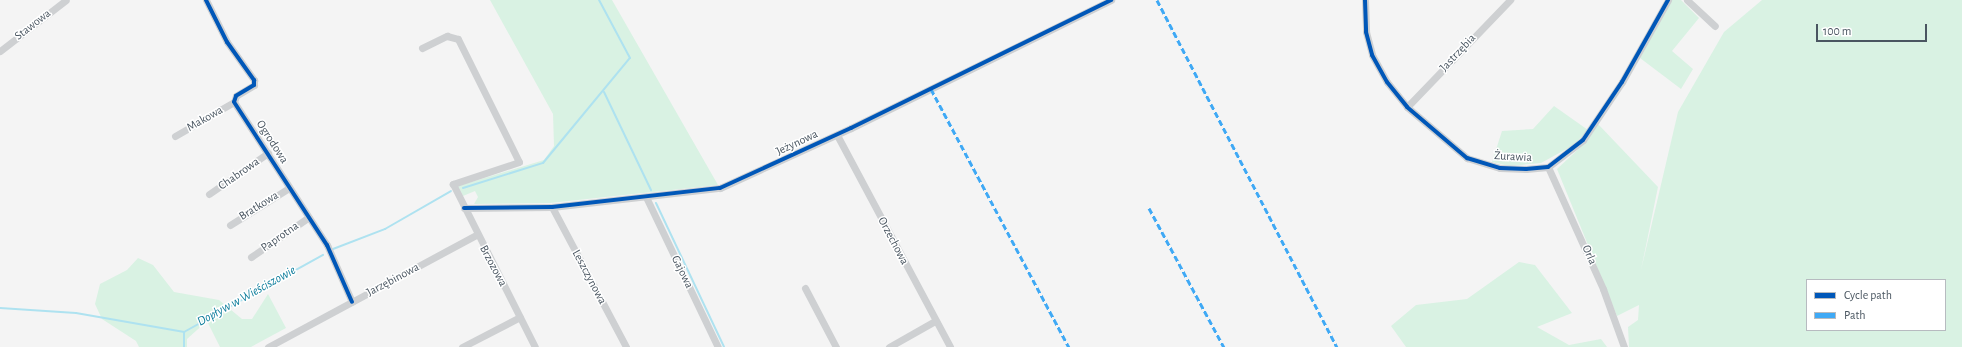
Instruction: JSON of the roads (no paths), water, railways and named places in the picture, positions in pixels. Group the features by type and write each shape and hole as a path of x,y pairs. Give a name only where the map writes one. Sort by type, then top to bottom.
{"street":[{"name":"Stawowa","path":"0,51 66,0"},
{"path":"206,0 227,42 254,80 254,85 236,96 234,102"},
{"name":"Jeżynowa","path":"464,208 552,207 720,188 837,135 1111,0"},
{"name":"Żurawia","path":"1365,0 1372,55 1387,82 1407,107 1458,152 1477,162 1510,169 1548,167 1577,147 1592,129 1668,0"},
{"name":"Jastrzębia","path":"1407,107 1510,0"},
{"path":"1687,0 1715,26"},
{"name":"Brzozowa","path":"422,48 447,36 458,39 519,162 453,184 476,235 535,347"},
{"name":"Makowa","path":"175,136 234,102"},
{"name":"Ogrodowa","path":"234,102 327,245 352,302"},
{"name":"Orzechowa","path":"837,135 950,347"},
{"name":"Chabrowa","path":"210,194 268,153"},
{"name":"Orla","path":"1548,167 1603,289 1624,347"},
{"name":"Bratkowa","path":"230,225 289,188"},
{"name":"Gajowa","path":"646,197 718,347"},
{"name":"Leszczynowa","path":"552,207 626,347"},
{"name":"Paprotna","path":"251,257 309,216"},
{"name":"Jarzębinowa","path":"268,347 476,235"},
{"path":"806,288 836,347"},
{"path":"462,347 520,317"},
{"path":"889,347 935,321"}],"waterway":[{"path":"463,188 543,163 630,58 599,0"},
{"path":"604,92 651,190"},
{"name":"Dopływ w Wieściszowie","path":"333,249 385,229 451,191"},
{"path":"656,203 724,347"},
{"name":"Dopływ w Wieściszowie","path":"184,347 184,332 323,255"},
{"path":"0,308 76,313 184,332"}]}
